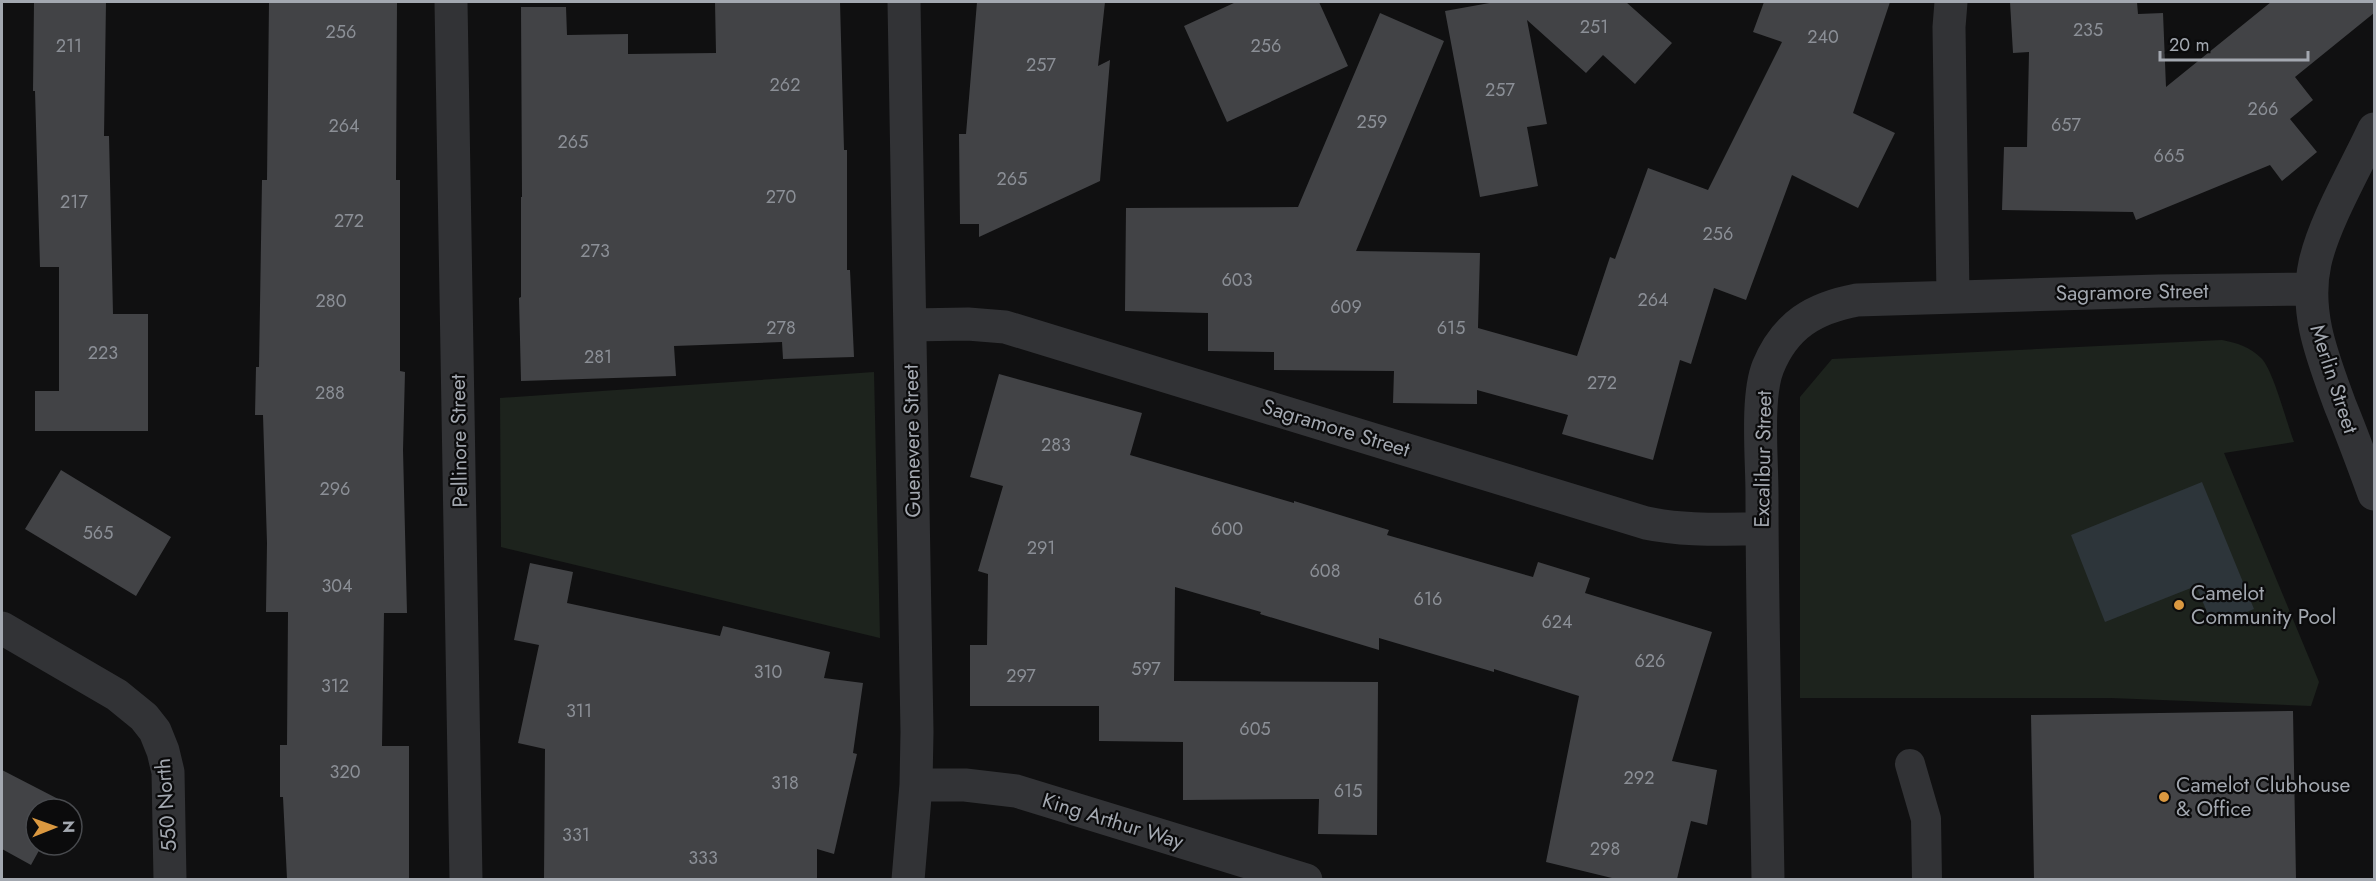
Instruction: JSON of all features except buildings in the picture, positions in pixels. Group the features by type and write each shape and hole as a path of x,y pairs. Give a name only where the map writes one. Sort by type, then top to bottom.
{"street":[{"name":"Pellinore Street","path":"451,2 466,879"},
{"name":"Guenevere Street","path":"904,2 916,785 908,879"},
{"path":"1951,2 1949,27 1953,296"},
{"name":"Merlin Street","path":"2374,129 2325,234 2315,261 2311,290 2313,323 2321,354 2374,494"},
{"name":"Sagramore Street","path":"1953,296 2311,290"},
{"name":"Excalibur Street","path":"1768,879 1762,529 1762,392 1767,369 1792,328 1812,314 1834,304 1857,300 1953,296"},
{"name":"Sagramore Street","path":"910,325 987,325 1022,332 1646,523 1665,527 1700,529 1762,529"},
{"name":"550 North","path":"2,628 117,695 144,717 155,731 168,772 170,879"},
{"name":"King Arthur Way","path":"916,785 965,785 1016,791 1306,879"}],"lane":[{"path":"1910,764 1926,819 1927,879"}],"shaded area":[{"path":"2222,340 2248,348 2266,364 2294,442 2224,453 2319,682 2311,706 2111,698 1800,698 1800,397 1832,359"},
{"path":"874,372 880,638 501,547 500,398"},
{"path":"2202,482 2254,609 2213,626 2196,586 2105,622 2071,535"}],"place":[{"name":"Camelot Community Pool","path":"2179,605"},
{"name":"Camelot Clubhouse & Office","path":"2164,797"}]}
